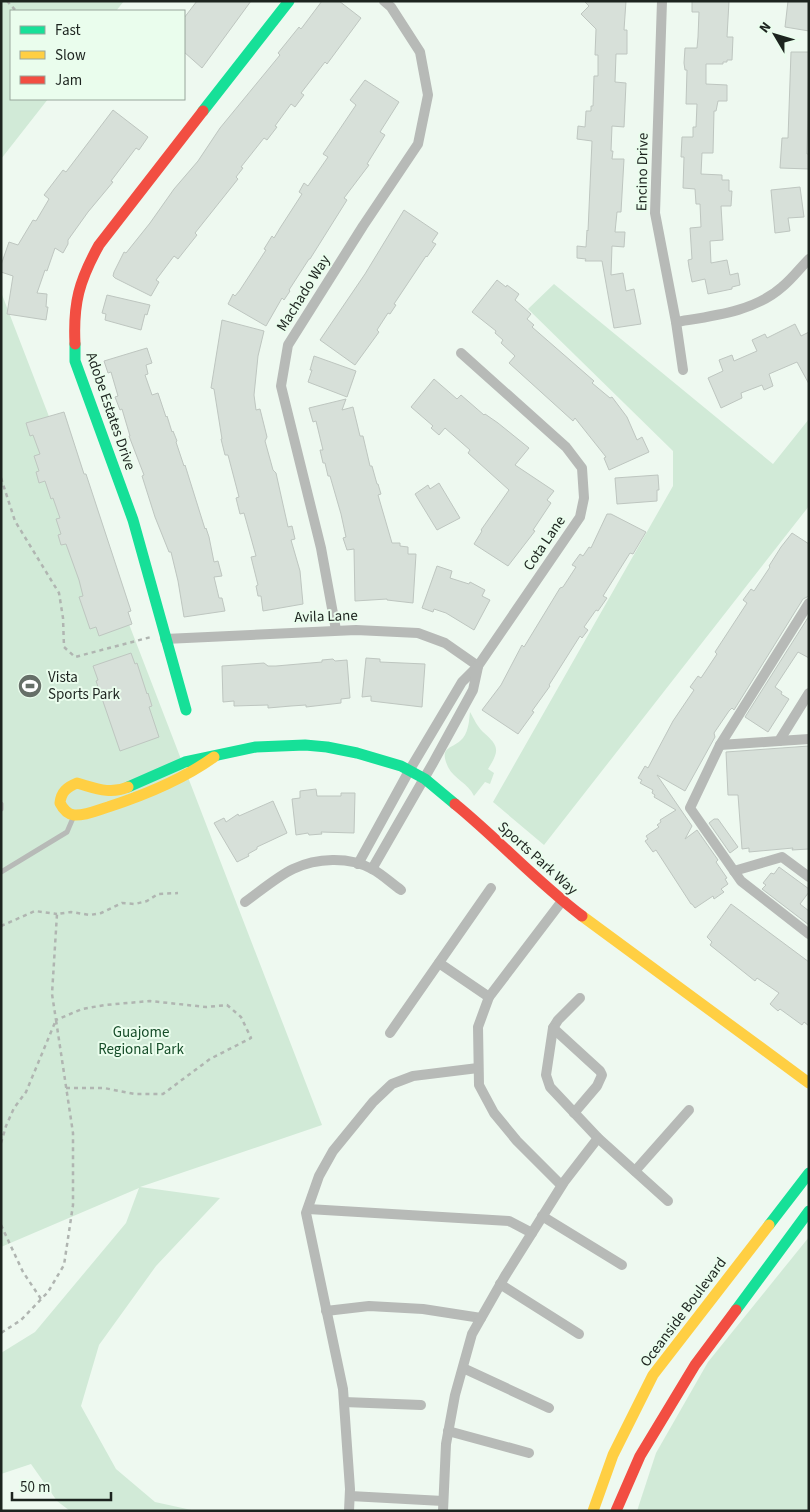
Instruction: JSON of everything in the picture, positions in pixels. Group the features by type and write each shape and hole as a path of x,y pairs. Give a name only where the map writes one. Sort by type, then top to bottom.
{"street":[{"name":"Adobe Estates Drive","path":"186,710 133,520 76,361 74,324 76,302 86,267 99,245 289,1"},
{"name":"Machado Way","path":"336,630 321,548 281,386 288,345 363,226 418,144 428,95 420,52 391,7 384,1"},
{"name":"Encino Drive","path":"662,1 655,213 676,322 683,370"},
{"path":"676,322 730,312 763,300 782,288 809,259"},
{"name":"Cota Lane","path":"358,864 409,771 462,682 478,666 580,517 584,498 582,468 566,447 461,353"},
{"path":"809,603 720,745 690,808 741,881 809,934"},
{"name":"Avila Lane","path":"165,638 336,630 418,633 445,643 478,666"},
{"name":"Cota Lane","path":"372,869 473,690 478,666"},
{"path":"779,742 809,693"},
{"path":"720,745 809,739"},
{"name":"Sports Park Way","path":"214,757 192,772 86,814 74,815 68,813 60,803 61,795 70,786 77,784 107,792 121,790 184,762 256,747 305,745 357,754 401,766 424,779 476,822 562,901 809,1083"},
{"path":"734,871 782,857 809,877"},
{"path":"245,902 292,869 312,863 336,860 372,869 401,890"},
{"path":"390,1033 491,888"},
{"path":"561,1185 517,1141 494,1113 479,1085 478,1027 489,997 562,901"},
{"path":"439,963 489,997"},
{"path":"580,998 558,1020 553,1028 546,1075 550,1087 598,1138 668,1201"},
{"path":"553,1028 600,1071 602,1075 597,1086 574,1113"},
{"path":"349,1511 350,1496 343,1389 306,1213 319,1176 333,1151 373,1102 392,1084 413,1076 478,1068"},
{"path":"635,1171 689,1110"},
{"path":"350,1496 443,1506 448,1431 462,1368 472,1334 500,1284 561,1185 598,1138"},
{"name":"Oceanside Boulevard","path":"593,1511 613,1455 653,1375 809,1173"},
{"path":"308,1209 509,1221 532,1233"},
{"path":"616,1511 640,1456 696,1365 809,1211"},
{"path":"542,1216 622,1265"},
{"path":"500,1284 579,1334"},
{"path":"326,1311 369,1306 423,1310 481,1318"},
{"path":"462,1368 549,1408"},
{"path":"344,1402 421,1405"},
{"path":"448,1431 529,1453"}],"lane":[{"path":"1,804 1,809"},
{"path":"1,872 67,832 74,815"}],"path":[{"path":"1,478 15,521 59,593 63,618 64,647 75,657 151,637"},
{"path":"1,926 35,911 57,914 71,912 90,915 122,903 135,904 147,901 158,894 178,893"},
{"path":"1,1333 21,1320 48,1292 64,1265 73,1205 73,1133 52,994 57,914"},
{"path":"1,1143 14,1108 26,1092 56,1020 82,1008 150,1001 206,1007 227,1005 240,1017 251,1038 210,1059 163,1094 135,1094 104,1088 66,1088"},
{"path":"1,1225 23,1272 41,1299"}],"green space":[{"path":"1,1 124,1 117,10 10,10 10,100 47,100 1,159"},
{"path":"554,284 773,464 809,419 809,506 544,845 493,802 673,486 673,451 528,309"},
{"name":"Guajome Regional Park","path":"1,292 322,1125 140,1187 220,1198 156,1266 99,1345 81,1406 116,1469 155,1502 196,1511 70,1511 57,1501 31,1464 1,1474 1,1353 35,1332 126,1223 139,1188 1,1247"},
{"path":"470,712 496,749 495,757 488,769 494,773 490,784 485,782 474,796 454,775 445,760 446,751 465,735"},
{"path":"809,1237 809,1511 637,1511 656,1453 708,1362"}],"building":[{"path":"197,1 251,1 202,68 185,53 185,17"},
{"path":"322,1 339,1 361,18 327,64 325,62 301,93 304,95 295,107 291,104 267,140 264,138 241,167 243,168 236,177 238,179 195,233 197,235 178,259 174,256 156,280 159,282 151,296 115,278 113,276 114,272 124,252 126,253 150,223 174,189 198,161 220,128 280,55 278,53 299,27 301,29"},
{"path":"584,1 626,1 624,30 627,30 627,54 616,54 615,82 626,83 624,127 612,126 611,151 613,151 612,159 624,159 621,212 617,212 615,232 625,232 624,247 612,246 611,275 623,273 626,291 634,289 641,324 614,328 602,261 585,261 586,259 577,258 577,246 586,247 592,141 577,139 578,126 585,127 586,111 591,111 591,106 593,106 594,76 598,76 598,55 595,55 596,29 581,14 589,6"},
{"path":"692,1 729,1 727,37 733,37 732,60 727,60 723,64 706,64 706,84 727,85 727,101 718,101 716,111 714,111 713,153 702,153 701,174 722,175 722,180 729,180 729,191 732,191 731,206 721,206 723,240 710,241 711,263 727,260 730,275 738,273 740,285 732,287 732,289 708,294 705,279 692,282 689,267 688,260 692,259 690,228 701,227 700,204 696,204 695,189 683,188 684,157 681,157 682,137 693,137 693,127 696,127 697,104 686,104 687,70 685,70 684,63 685,48 697,48 699,12 692,12"},
{"path":"788,1 809,1 809,31 785,27"},
{"path":"791,52 809,52 807,154 809,154 809,169 780,168 782,138 788,138"},
{"path":"365,80 399,102 380,132 385,135 367,164 369,165 344,198 347,200 284,300 282,298 266,326 228,304 233,294 235,296 240,290 266,250 264,249 272,236 274,238 302,194 299,192 304,183 308,186 328,157 323,154 356,105 350,100"},
{"path":"113,110 148,137 139,150 136,148 111,181 113,182 88,212 68,240 63,253 55,248 37,293 47,294 46,320 7,314 13,276 1,272 1,265 9,242 18,245 33,220 36,221 49,199 44,195 63,170 66,172"},
{"path":"800,187 804,217 788,218 790,231 775,233 771,190"},
{"path":"404,210 438,233 432,242 436,244 426,256 394,304 396,305 390,314 388,313 377,330 379,332 355,365 320,340 365,274"},
{"path":"497,280 519,294 515,300 531,314 527,319 534,325 532,327 594,381 592,383 610,398 612,397 627,417 637,440 642,437 649,452 609,470 604,458 606,457 575,418 573,421 509,363 515,356 501,343 503,340 495,333 496,331 472,312"},
{"path":"107,295 150,305 147,315 145,314 141,330 105,320 106,314 102,313"},
{"path":"222,320 264,331 258,356 254,395 256,410 260,409 267,437 265,441 273,470 276,473 288,527 292,526 295,539 291,540 300,571 303,604 263,611 261,596 258,596 256,586 258,585 251,557 256,556 244,513 240,514 236,498 239,497 228,455 225,455 214,389 211,388"},
{"path":"795,324 801,336 809,332 809,384 797,362 769,374 773,386 764,390 762,385 741,393 742,398 721,408 708,378 723,371 719,360 732,355 734,361 757,351 752,340 765,334 767,338"},
{"path":"147,348 152,363 146,365 148,374 145,375 152,395 158,393 177,441 209,537 214,562 218,561 222,576 214,577 219,598 222,598 225,611 184,617 171,552 169,552 155,517 142,476 144,475 129,436 122,409 120,410 115,397 118,396 111,372 108,373 104,361"},
{"path":"314,356 356,371 347,397 308,382"},
{"path":"434,379 457,399 461,395 484,415 498,423 529,448 515,465 554,491 547,500 551,503 533,530 535,531 508,566 474,544 481,530 509,490 468,453 470,450 445,428 439,435 431,428 433,426 411,407"},
{"path":"346,399 342,410 353,407 360,436 363,436 370,466 372,466 381,494 378,495 392,543 400,543 400,546 408,547 408,554 416,554 413,603 387,599 355,601 354,549 347,550 343,538 346,537 341,514 330,476 328,476 325,463 323,463 320,450 323,450 316,421 313,422 309,408"},
{"path":"64,412 131,611 128,612 132,624 99,636 96,627 90,629 79,597 83,596 79,580 66,544 61,545 58,535 61,534 56,519 60,518 53,498 51,499 45,481 39,483 36,472 39,471 34,456 40,454 33,435 30,436 26,423"},
{"path":"658,475 659,490 657,490 657,501 617,504 615,478"},
{"path":"439,483 460,518 437,530 415,494 428,485 430,489"},
{"path":"607,514 611,514 646,532 633,554 630,553 603,596 607,598 584,627 588,630 582,638 580,636 550,686 532,711 534,712 518,734 482,710 501,685 522,645 524,647 560,588 563,587 576,567 572,565 580,554 583,556 589,547 591,548"},
{"path":"792,533 809,544 809,596 803,599 734,710 732,708 729,711 714,733 715,737 685,791 657,775 692,826 685,839 697,830 718,860 716,862 727,878 725,879 728,884 721,889 724,892 714,899 713,896 695,908 656,850 653,852 645,841 648,839 646,836 659,827 657,825 661,822 660,820 676,810 654,797 653,790 640,783 642,780 638,778 645,766 648,768 673,721 694,690 690,687 698,676 701,678 717,654 715,652 747,603 743,600 751,589 754,591 781,547"},
{"path":"437,566 452,571 450,578 469,584 470,582 485,590 482,596 490,600 474,630 446,613 434,609 433,612 422,608"},
{"path":"809,616 809,658 798,652 775,687 789,699 768,732 745,717"},
{"path":"131,653 135,664 137,663 148,693 152,706 149,707 159,737 120,751 96,681 98,680 93,666"},
{"path":"366,658 380,659 380,662 425,664 422,707 371,701 371,696 362,697"},
{"path":"333,659 335,661 347,660 350,698 341,699 341,703 306,707 306,705 268,708 268,705 234,706 234,701 223,702 222,666 264,663 268,666 276,666 322,662 322,660"},
{"path":"809,746 809,849 792,850 793,848 749,852 749,848 742,849 738,795 728,795 726,752"},
{"path":"316,789 317,796 341,796 341,793 355,793 354,833 321,832 322,834 309,835 308,833 296,835 292,799 300,798 300,791"},
{"path":"273,801 287,833 257,847 257,849 248,854 249,856 237,862 214,823 224,818 226,822 238,814 239,816"},
{"path":"714,819 718,819 738,847 730,853 709,823"},
{"path":"779,867 809,889 809,892 800,904 809,911 809,925 762,889 766,885 763,883"},
{"path":"731,904 809,962 809,1026 804,1022 802,1025 780,1009 778,1011 770,1004 779,993 757,978 755,981 710,945 712,942 707,937"}],"traffic: fast":[{"path":"203,111 289,1"},
{"path":"75,344 75,361 133,520 186,710"},
{"path":"128,787 185,762 256,747 305,745 357,753 401,766 425,779 455,804"},
{"path":"769,1225 809,1173"},
{"path":"736,1310 809,1211"}],"traffic: slow":[{"path":"128,787 109,791 77,783 65,790 60,803 66,811 72,814 78,815 91,812 163,786 189,773 214,757"},
{"path":"582,916 809,1083"},
{"path":"593,1511 613,1455 653,1375 769,1225"}],"traffic: jam":[{"path":"75,344 76,304 82,281 99,245 203,111"},
{"path":"455,804 549,889 582,916"},
{"path":"616,1511 640,1456 695,1365 736,1310"}],"place":[{"name":"Vista Sports Park","path":"30,686"}]}
